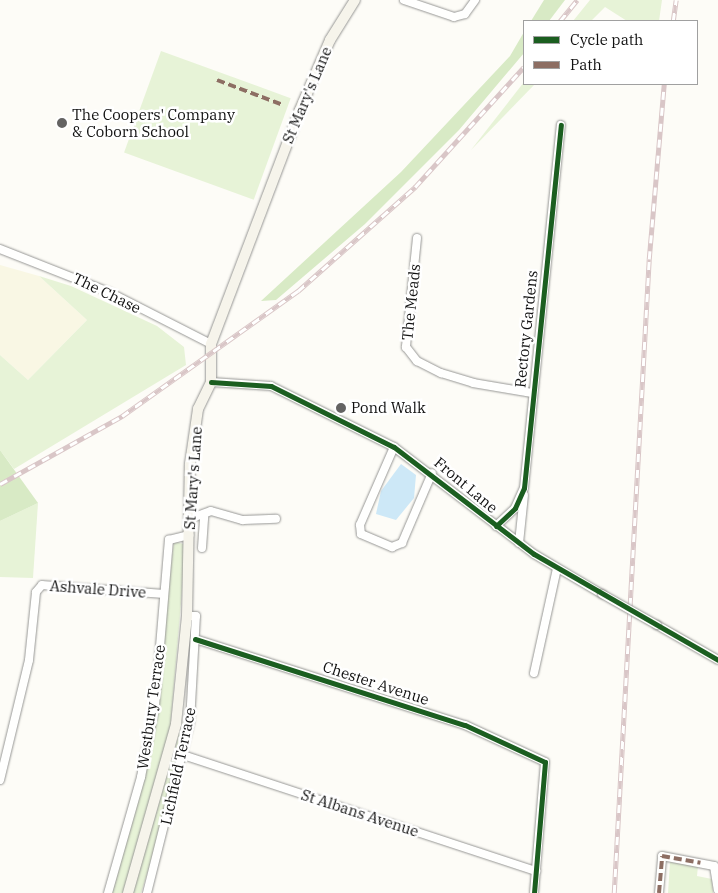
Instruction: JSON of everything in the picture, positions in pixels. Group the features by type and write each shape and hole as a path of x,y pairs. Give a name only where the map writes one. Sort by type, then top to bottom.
{"main road":[{"name":"St Mary's Lane","path":"128,893 176,724 187,616 193,435 203,395 211,382 211,344 299,112 330,40 355,0"}],"street":[{"path":"404,0 454,17 465,14 475,0"},
{"name":"Rectory Gardens","path":"496,526 515,508 524,488 532,393 561,125"},
{"name":"The Meads","path":"418,238 406,347 417,361 441,372 473,383 532,393"},
{"name":"The Chase","path":"0,249 109,292 211,344"},
{"name":"Front Lane","path":"211,382 271,386 394,447 432,473 496,526 557,568 718,660"},
{"path":"394,447 360,525 361,534 392,547 402,543 432,473"},
{"path":"519,543 524,488"},
{"path":"189,519 204,516 211,511 243,520 276,518"},
{"path":"202,548 204,516"},
{"name":"Westbury Terrace","path":"108,893 141,776 153,714 169,540 189,535"},
{"path":"534,672 557,568"},
{"name":"Ashvale Drive","path":"0,780 28,660 36,592 42,584 164,594"},
{"name":"Lichfield Terrace","path":"147,893 184,755 196,616 187,616"},
{"name":"Chester Avenue","path":"195,638 465,725 545,762 536,871"},
{"name":"St Albans Avenue","path":"184,755 536,871"},
{"path":"659,893 662,856 714,866 718,890"},
{"path":"534,893 536,871"}],"shaded area":[{"path":"0,265 39,276 87,320 28,380 0,355"}],"green space":[{"path":"544,0 565,0 550,20 532,20"},
{"path":"590,0 662,0 659,20 625,20 605,7 592,20 574,20"},
{"path":"523,34 523,54 459,130 365,224 276,300 261,301 401,172 510,56"},
{"path":"161,51 291,98 254,200 124,152"},
{"path":"523,83 523,85 534,85 471,150"},
{"path":"39,276 71,286 157,326 184,347 186,365 14,469 0,450 0,355 28,380 87,320"},
{"path":"0,450 38,503 0,521"},
{"path":"38,503 33,578 0,577 0,521"},
{"path":"174,541 186,545 170,731 123,893 112,893 145,775"},
{"path":"183,721 183,738 149,868 141,893 132,893"},
{"path":"670,862 698,866 697,876 712,879 713,893 668,893"}],"water":[{"path":"401,464 416,475 414,498 396,520 376,514 381,491"}],"railway":[{"path":"561,20 577,0"},
{"path":"673,20 676,0"},
{"path":"0,484 122,416 298,291 415,187 523,68"},
{"path":"614,893 649,259 664,85"}],"marked path":[{"path":"217,80 283,105"},
{"path":"659,893 662,856 700,863"}],"cycle path":[{"path":"496,526 515,508 524,488 561,125"},
{"path":"211,382 271,386 394,447 534,554 718,660"},
{"path":"195,639 465,725 545,762 534,893"}],"place":[{"name":"The Coopers' Company & Coborn School","path":"62,123"},
{"name":"Pond Walk","path":"341,408"}]}
